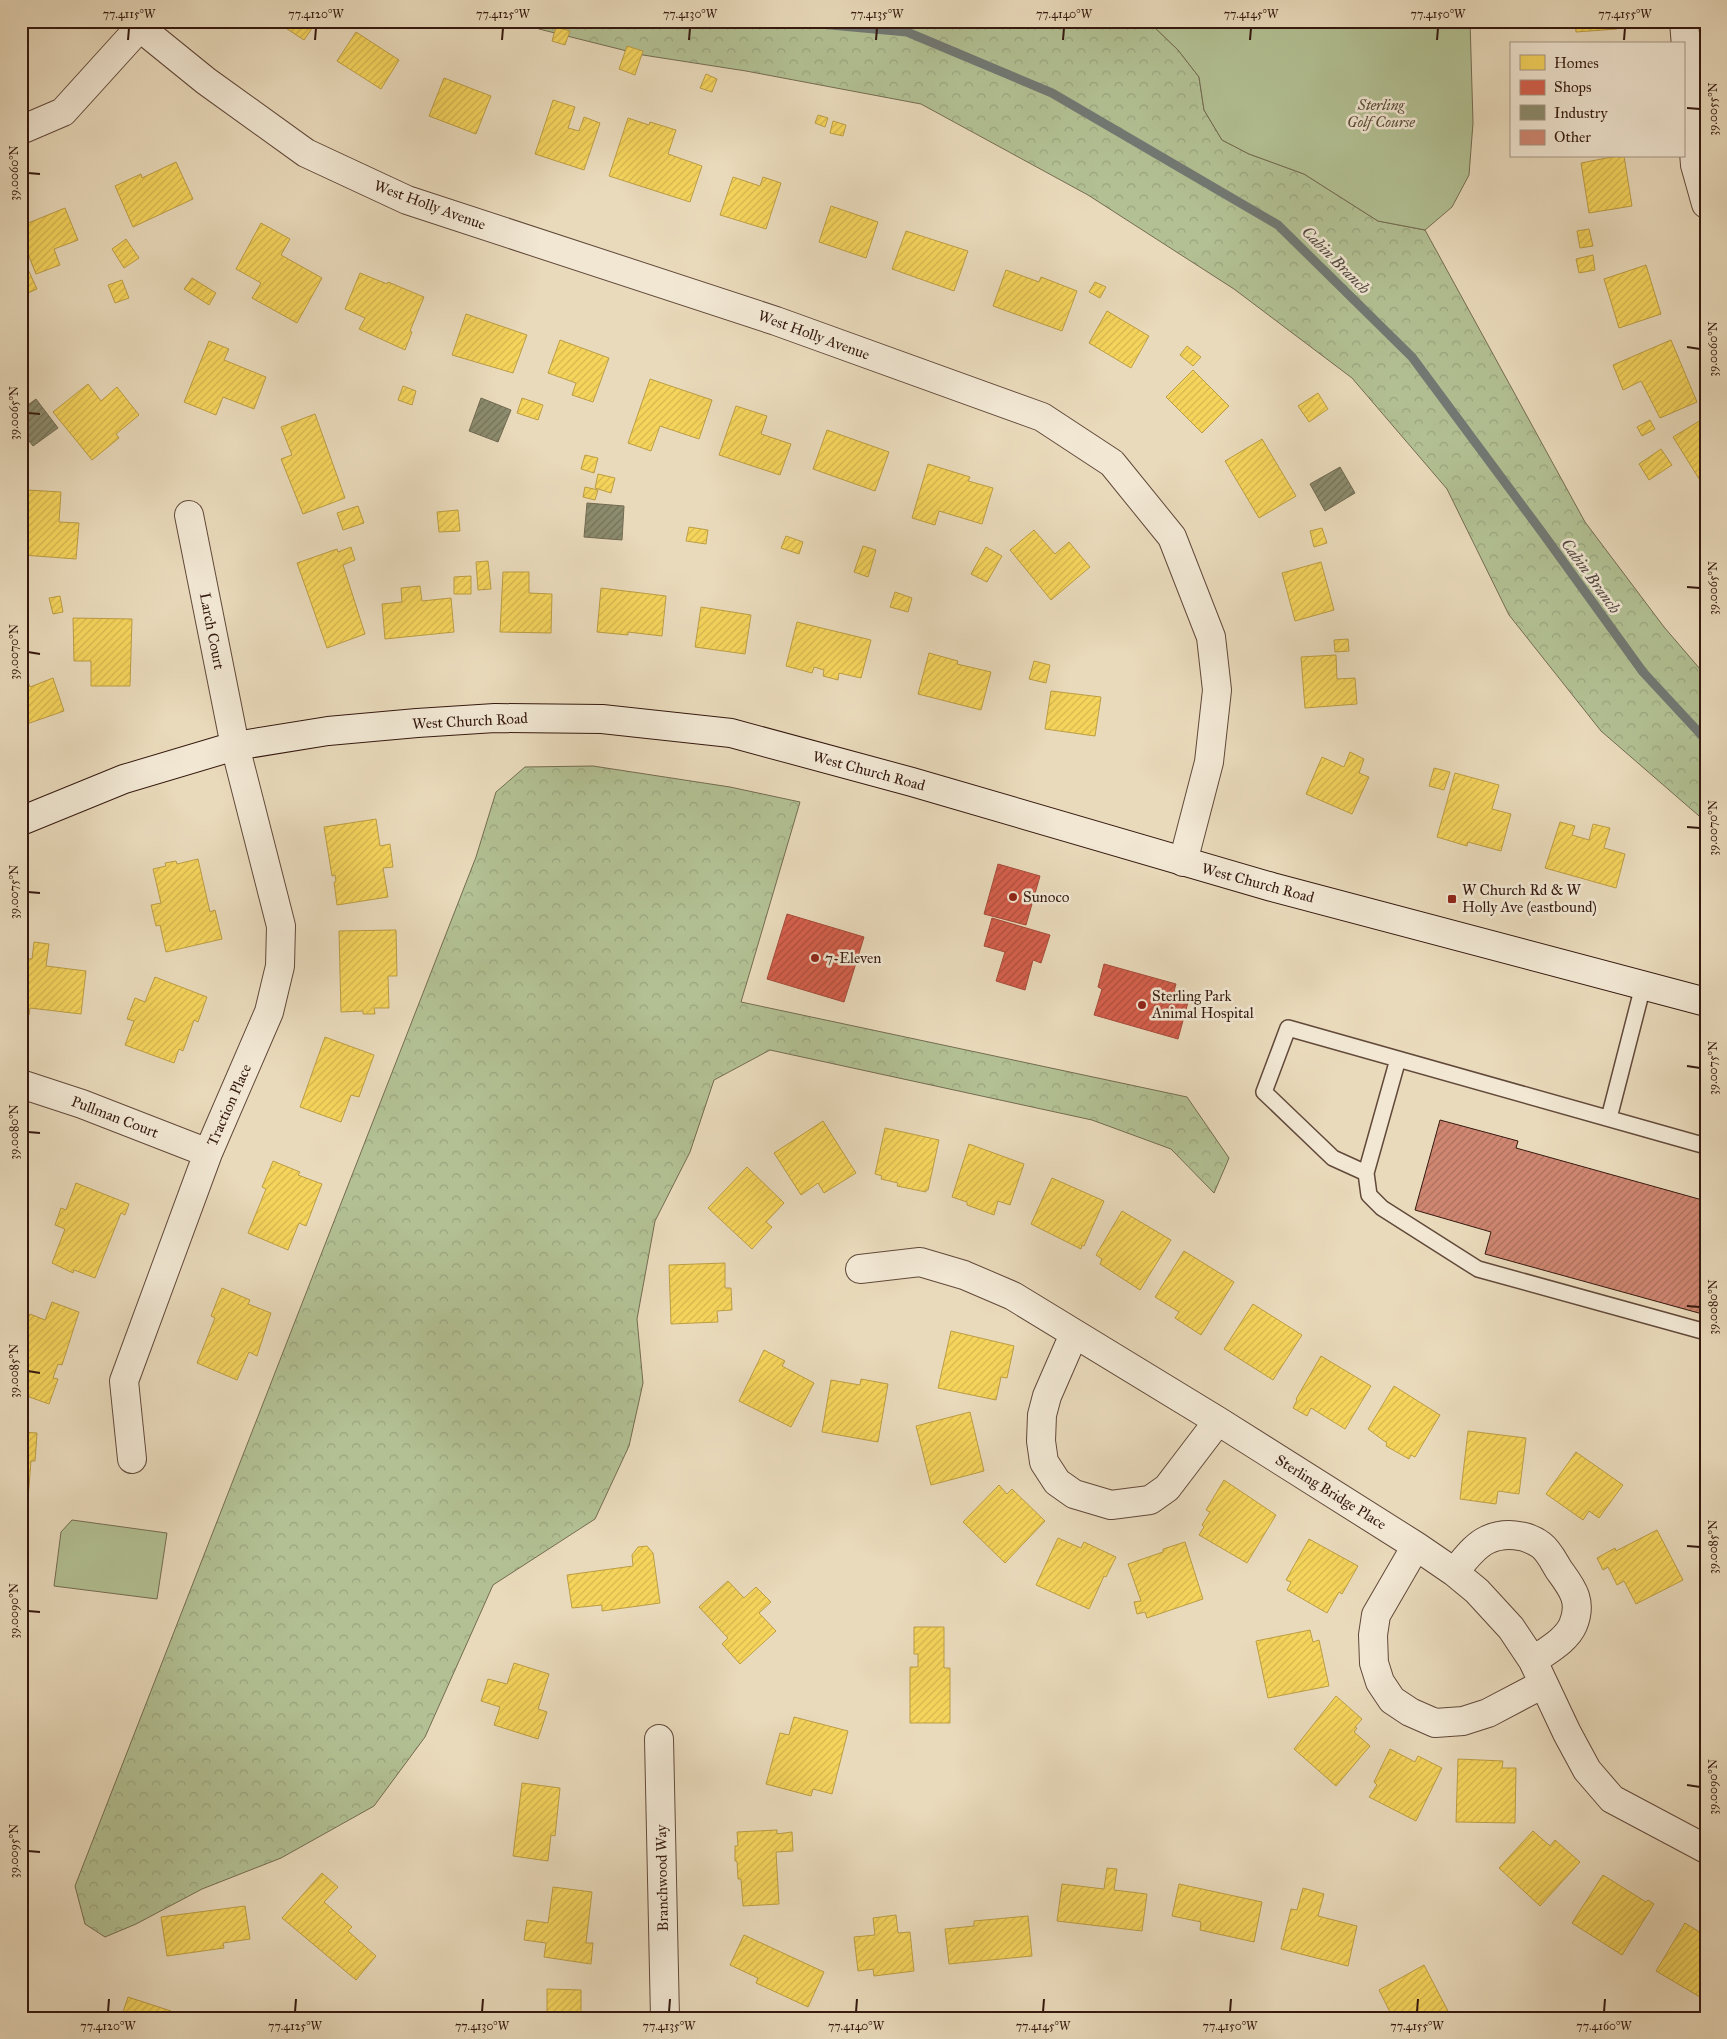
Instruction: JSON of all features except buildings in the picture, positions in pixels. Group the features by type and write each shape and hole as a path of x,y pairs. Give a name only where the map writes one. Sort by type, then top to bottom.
{"street":[{"path":"1684,21 1695,164 1706,204"},
{"path":"21,130 63,112 136,24"},
{"name":"West Holly Avenue","path":"136,24 206,81 306,153 407,200 776,321 1042,417 1112,463 1172,537 1210,637 1217,690 1209,762 1183,862"},
{"name":"Larch Court","path":"190,515 236,746"},
{"name":"West Church Road","path":"21,821 124,779 236,746 328,731 496,718 602,719 731,733 912,782 1183,862 1706,1002"},
{"name":"Traction Place","path":"132,1459 124,1382 208,1152 269,1012 280,966 280,926 236,746"},
{"name":"Pullman Court","path":"21,1084 73,1100 208,1152"},
{"name":"Sterling Bridge Place","path":"860,1268 920,1262 964,1275 1013,1296 1218,1421 1454,1572 1477,1591 1511,1628 1538,1672 1587,1770 1612,1799 1706,1849"},
{"path":"1074,1334 1047,1396 1042,1415 1041,1442 1044,1462 1057,1482 1074,1494 1111,1505 1150,1500 1167,1488 1218,1421"},
{"path":"1416,1546 1376,1615 1373,1635 1374,1663 1380,1682 1392,1700 1410,1712 1435,1723 1463,1721 1488,1713 1538,1672 1573,1626 1576,1610 1576,1593 1542,1546 1524,1536 1504,1535 1479,1544 1454,1572"},
{"name":"Branchwood Way","path":"659,1739 666,2018"}],"lane":[{"path":"1609,1118 1643,986"},
{"path":"1366,1173 1333,1158 1264,1092 1288,1028 1706,1146"},
{"path":"1398,1058 1366,1173 1369,1195 1382,1208 1478,1269 1706,1332"}],"green space":[{"path":"525,21 1074,21 1079,25 1093,21 1149,22 1178,50 1199,77 1204,110 1222,140 1249,154 1304,174 1378,221 1425,230 1585,522 1664,627 1706,676 1706,822 1601,731 1509,615 1447,489 1352,378 1234,289 1088,195 921,104 746,71 643,55 539,29"},
{"name":"Sterling Golf Course","path":"1143,21 1470,21 1473,123 1469,175 1452,207 1425,230 1378,221 1304,174 1249,154 1222,140 1204,110 1199,77 1178,50 1149,22"},
{"path":"593,766 730,787 800,802 741,1002 1187,1097 1229,1158 1214,1193 1171,1149 1092,1120 770,1050 714,1080 690,1152 655,1221 637,1319 643,1383 629,1446 595,1519 493,1585 425,1737 374,1806 281,1858 202,1889 136,1924 105,1937 85,1924 75,1886 476,857 496,792 525,767"},
{"path":"72,1520 167,1533 157,1599 54,1586 61,1532"}],"waterway":[{"name":"Cabin Branch","path":"787,21 907,32 1052,93 1278,225 1412,357 1643,672 1706,740"}],"place":[{"name":"Sunoco","path":"1013,897"},
{"name":"W Church Rd & W Holly Ave (eastbound)","path":"1452,899"},
{"name":"7-Eleven","path":"815,958"},
{"name":"Sterling Park Animal Hospital","path":"1142,1005"}]}
